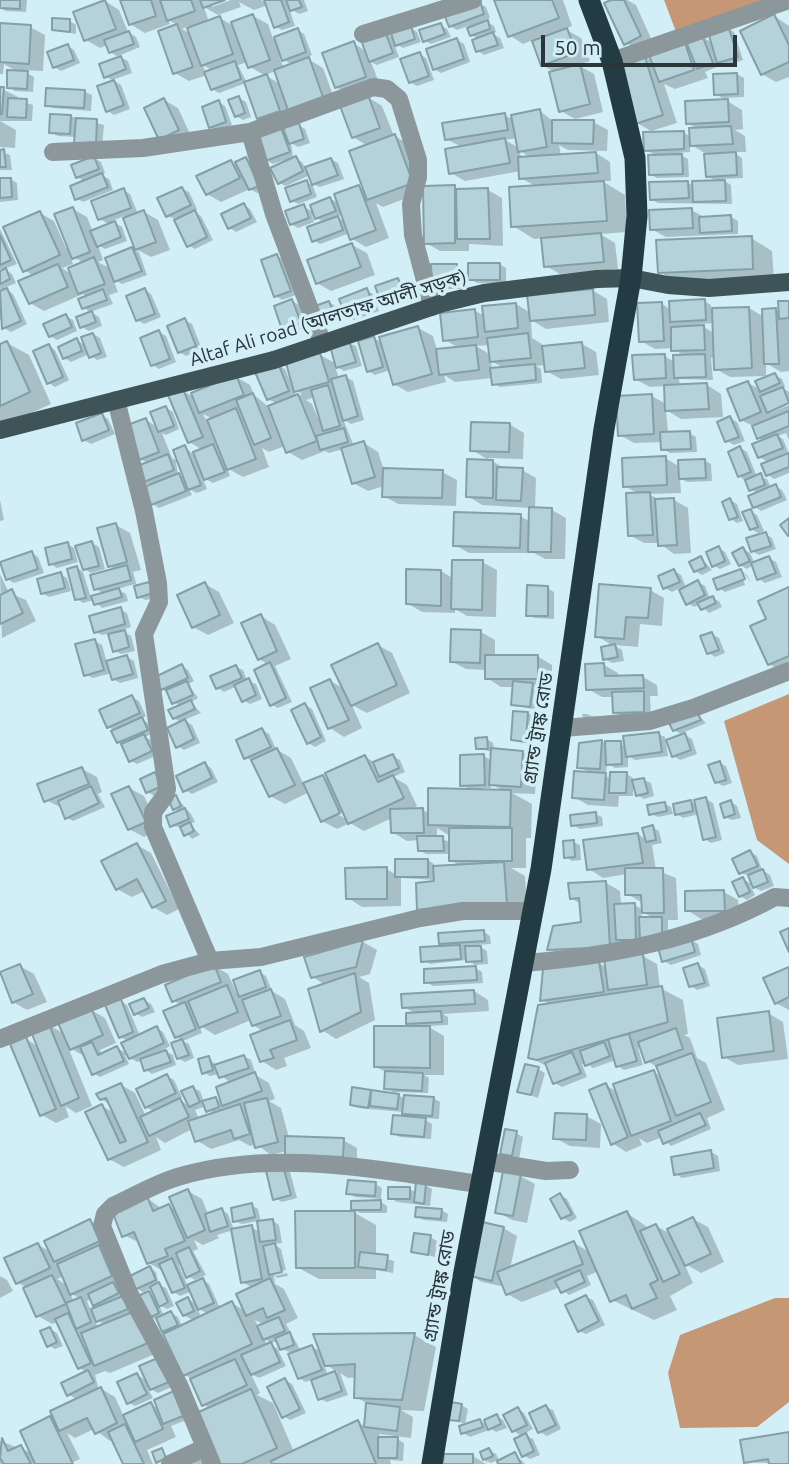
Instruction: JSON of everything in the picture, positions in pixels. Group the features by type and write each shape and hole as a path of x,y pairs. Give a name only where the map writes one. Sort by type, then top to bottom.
{"highway":[{"name":"গ্র্যান্ড ট্রাঙ্ক রোড","path":"432,1464 480,1184 534,911 563,728 604,429 631,278 637,216 635,158 612,61 589,0"}],"main road":[{"name":"Altaf Ali road (আলতাফ আলী সড়ক)","path":"0,430 323,344 432,307 526,286 631,278 668,285 709,288 789,282"}],"street":[{"path":"363,34 473,0"},
{"path":"612,61 789,1"},
{"path":"53,152 143,148 250,132 373,87 387,89 399,99 418,160 418,177 411,204 413,236 432,307"},
{"path":"250,132 274,215 323,344"},
{"path":"116,400 144,510 158,583 159,602 144,634 150,687 162,743 162,774 167,789 153,812 153,827 210,961"},
{"path":"563,728 650,721 696,707 789,671"},
{"path":"525,962 585,958 629,951 682,936 755,908 775,897 789,898"},
{"path":"0,1039 162,974 210,961 261,957 420,918 463,911 534,911"},
{"path":"170,1464 208,1456 174,1374 129,1293 102,1226 105,1214 113,1206 179,1176 232,1164 278,1161 480,1184"},
{"path":"485,1161 546,1171 570,1170"}],"shaded area":[{"path":"664,0 778,0 678,37"},
{"path":"789,694 789,864 757,840 724,721"},
{"path":"775,1298 789,1298 789,1402 757,1427 680,1428 668,1373 680,1335"}],"building":[{"path":"0,0 20,0 20,9 0,8"},
{"path":"105,0 116,29 84,41 73,12"},
{"path":"120,0 151,0 156,16 129,25"},
{"path":"160,0 191,0 195,11 167,21"},
{"path":"200,0 225,0 203,8"},
{"path":"264,0 281,0 289,22 274,28"},
{"path":"286,0 299,0 302,7 290,11"},
{"path":"494,0 552,0 559,18 508,37"},
{"path":"624,0 641,36 624,45 604,3"},
{"path":"480,1 484,14 449,27 444,14"},
{"path":"253,14 270,60 248,68 231,22"},
{"path":"774,14 789,45 789,62 761,75 740,31"},
{"path":"220,16 233,54 201,66 187,28"},
{"path":"52,18 70,19 70,32 52,30"},
{"path":"488,20 490,29 470,36 467,28"},
{"path":"0,23 31,25 29,64 0,62"},
{"path":"441,23 445,34 423,42 419,30"},
{"path":"177,24 193,67 173,74 158,31"},
{"path":"411,26 415,39 395,46 391,33"},
{"path":"728,26 738,57 717,63 708,32"},
{"path":"298,28 306,52 282,61 274,37"},
{"path":"567,28 576,53 541,66 532,41"},
{"path":"129,31 134,44 109,53 104,40"},
{"path":"385,31 393,53 369,62 361,40"},
{"path":"493,32 498,45 476,52 472,40"},
{"path":"702,35 713,63 697,69 686,41"},
{"path":"457,38 464,59 433,70 426,49"},
{"path":"354,41 366,77 335,88 322,53"},
{"path":"685,43 694,70 659,82 649,55"},
{"path":"68,44 74,60 53,68 47,52"},
{"path":"420,52 429,76 409,83 400,59"},
{"path":"644,54 663,115 635,124 616,63"},
{"path":"121,56 126,69 104,78 99,64"},
{"path":"309,57 324,100 289,113 274,70"},
{"path":"235,61 241,79 211,90 204,72"},
{"path":"580,64 590,104 559,112 549,72"},
{"path":"7,70 28,71 27,89 7,88"},
{"path":"737,73 738,94 714,95 713,74"},
{"path":"267,74 280,111 257,119 244,82"},
{"path":"114,80 124,105 106,112 97,86"},
{"path":"0,87 4,87 2,114 0,114"},
{"path":"46,88 85,90 84,108 45,106"},
{"path":"368,95 380,128 352,138 340,106"},
{"path":"239,96 245,113 235,117 228,100"},
{"path":"8,98 27,99 26,118 7,117"},
{"path":"164,98 179,130 159,140 144,108"},
{"path":"728,99 729,122 686,124 685,101"},
{"path":"219,100 226,122 209,128 202,107"},
{"path":"540,109 547,147 518,152 511,115"},
{"path":"505,113 508,130 445,140 442,123"},
{"path":"50,114 71,115 70,134 49,133"},
{"path":"76,118 97,119 96,145 74,143"},
{"path":"552,120 594,120 593,144 552,143"},
{"path":"299,123 304,139 289,144 283,128"},
{"path":"731,126 733,144 690,146 689,128"},
{"path":"281,128 290,152 265,161 256,137"},
{"path":"684,131 684,149 644,151 643,132"},
{"path":"395,134 413,183 367,200 349,151"},
{"path":"505,138 510,163 449,174 445,149"},
{"path":"4,149 6,167 0,167 0,150"},
{"path":"596,152 598,173 519,179 518,157"},
{"path":"736,152 737,175 706,177 704,154"},
{"path":"682,154 683,174 649,175 648,155"},
{"path":"94,156 99,169 76,178 71,165"},
{"path":"296,156 303,171 278,184 270,168"},
{"path":"246,157 259,186 249,190 235,162"},
{"path":"331,158 338,175 312,185 305,167"},
{"path":"231,160 240,178 206,195 196,176"},
{"path":"102,173 108,187 75,200 70,186"},
{"path":"0,178 11,178 12,197 0,198"},
{"path":"307,180 311,194 290,202 285,188"},
{"path":"725,180 726,201 693,202 692,181"},
{"path":"604,181 607,221 511,227 509,187"},
{"path":"688,181 689,198 650,200 649,182"},
{"path":"359,185 376,230 350,240 334,194"},
{"path":"455,185 455,243 424,244 423,186"},
{"path":"182,187 191,205 166,217 157,198"},
{"path":"124,188 131,208 98,220 91,201"},
{"path":"488,188 490,239 457,239 456,189"},
{"path":"330,197 336,211 315,219 310,205"},
{"path":"244,203 251,218 228,229 221,214"},
{"path":"304,204 309,218 290,225 285,211"},
{"path":"73,207 90,252 72,259 54,214"},
{"path":"692,208 693,228 650,230 649,210"},
{"path":"144,210 156,242 135,250 123,218"},
{"path":"195,210 207,237 187,247 174,220"},
{"path":"40,211 60,255 23,272 3,227"},
{"path":"731,215 732,231 700,233 699,217"},
{"path":"338,216 343,230 312,242 307,227"},
{"path":"115,221 121,237 97,247 90,231"},
{"path":"601,233 604,262 544,267 541,238"},
{"path":"0,235 11,260 0,265"},
{"path":"752,236 753,269 658,273 656,240"},
{"path":"352,243 361,267 316,284 307,260"},
{"path":"132,247 142,271 114,282 105,258"},
{"path":"277,254 291,291 274,297 261,260"},
{"path":"94,257 105,284 78,294 68,268"},
{"path":"468,263 500,263 500,280 468,280"},
{"path":"58,264 68,287 29,304 18,281"},
{"path":"431,264 457,264 458,286 432,287"},
{"path":"6,268 10,279 0,284 0,271"},
{"path":"398,278 405,296 382,305 375,286"},
{"path":"7,288 21,321 2,329 0,291"},
{"path":"145,288 155,314 136,321 126,296"},
{"path":"367,288 374,307 346,318 339,299"},
{"path":"103,289 107,300 82,309 78,299"},
{"path":"593,289 595,315 530,321 527,295"},
{"path":"292,299 301,323 282,330 274,306"},
{"path":"705,299 706,320 670,322 669,301"},
{"path":"329,301 335,317 321,322 315,306"},
{"path":"778,301 789,301 789,318 779,319"},
{"path":"662,302 664,341 639,342 637,303"},
{"path":"516,303 518,328 485,332 482,306"},
{"path":"749,307 752,368 714,370 712,308"},
{"path":"776,308 779,364 764,364 762,309"},
{"path":"475,309 478,337 443,341 440,313"},
{"path":"92,311 96,322 80,328 76,317"},
{"path":"66,314 72,327 49,337 43,324"},
{"path":"185,318 196,346 178,353 167,326"},
{"path":"704,325 705,350 671,351 671,327"},
{"path":"418,326 432,374 393,385 379,337"},
{"path":"159,330 170,359 151,366 140,338"},
{"path":"93,333 101,353 89,358 81,337"},
{"path":"528,333 531,358 490,362 487,338"},
{"path":"374,336 383,367 367,372 358,341"},
{"path":"77,338 82,351 63,359 58,347"},
{"path":"7,341 30,392 0,406 0,344"},
{"path":"349,341 356,362 336,368 330,346"},
{"path":"582,342 585,368 545,372 542,346"},
{"path":"49,344 63,377 47,384 33,351"},
{"path":"476,345 479,370 439,375 436,349"},
{"path":"320,353 329,382 294,392 286,363"},
{"path":"665,354 666,378 634,380 632,355"},
{"path":"705,354 706,377 674,378 673,355"},
{"path":"278,363 289,391 267,400 255,372"},
{"path":"535,364 536,380 492,385 490,368"},
{"path":"775,373 780,383 760,392 755,381"},
{"path":"236,375 244,395 199,413 191,393"},
{"path":"346,375 358,416 343,421 331,379"},
{"path":"748,381 761,412 740,421 727,389"},
{"path":"707,383 709,409 665,411 664,385"},
{"path":"328,385 340,426 323,431 311,390"},
{"path":"783,387 789,403 767,413 760,396"},
{"path":"183,389 203,437 188,443 168,395"},
{"path":"253,393 271,438 254,445 236,400"},
{"path":"298,394 317,441 286,453 268,406"},
{"path":"652,394 654,434 618,436 616,396"},
{"path":"166,406 174,426 158,432 150,412"},
{"path":"236,408 256,459 227,470 207,420"},
{"path":"789,411 789,426 757,439 752,426"},
{"path":"102,413 109,430 82,441 76,423"},
{"path":"730,416 739,437 725,442 717,422"},
{"path":"146,418 159,452 139,460 125,426"},
{"path":"471,422 510,423 509,452 470,451"},
{"path":"344,428 348,442 320,450 316,436"},
{"path":"690,431 691,449 661,450 660,432"},
{"path":"777,434 783,448 758,458 752,444"},
{"path":"364,441 375,477 352,484 341,448"},
{"path":"213,444 225,472 204,480 193,452"},
{"path":"185,445 201,485 188,490 173,450"},
{"path":"740,446 751,472 738,477 728,452"},
{"path":"789,453 789,467 766,476 761,464"},
{"path":"168,454 174,470 141,483 135,467"},
{"path":"666,456 667,485 623,487 622,458"},
{"path":"467,459 493,460 493,498 466,497"},
{"path":"705,459 706,478 679,479 678,460"},
{"path":"497,467 523,468 521,501 496,500"},
{"path":"383,468 443,470 442,498 382,497"},
{"path":"179,473 186,491 151,505 144,487"},
{"path":"761,473 765,485 749,491 745,480"},
{"path":"776,484 781,497 753,508 748,496"},
{"path":"650,492 653,535 628,536 626,493"},
{"path":"674,498 677,545 658,546 655,499"},
{"path":"730,498 738,517 729,520 722,502"},
{"path":"529,507 552,508 551,552 528,552"},
{"path":"751,509 758,527 750,530 742,512"},
{"path":"454,512 521,514 520,548 453,546"},
{"path":"789,518 789,535 788,536 780,525"},
{"path":"116,523 127,562 108,567 97,528"},
{"path":"766,532 771,546 751,552 746,538"},
{"path":"92,541 99,566 83,570 75,546"},
{"path":"68,542 72,559 49,565 45,548"},
{"path":"719,546 725,561 712,567 706,552"},
{"path":"743,547 750,561 739,566 732,553"},
{"path":"32,551 38,569 6,580 0,562"},
{"path":"701,556 706,567 694,572 689,562"},
{"path":"769,556 776,573 757,580 751,563"},
{"path":"452,560 483,560 482,610 451,609"},
{"path":"127,565 131,580 94,590 90,575"},
{"path":"77,566 86,598 75,600 67,569"},
{"path":"406,569 441,570 441,606 406,604"},
{"path":"674,569 680,582 663,589 658,576"},
{"path":"741,569 745,579 717,590 713,579"},
{"path":"61,572 65,588 41,594 37,579"},
{"path":"698,580 705,595 686,605 679,590"},
{"path":"149,582 153,593 137,598 134,586"},
{"path":"205,582 220,615 192,628 177,595"},
{"path":"599,584 651,588 648,618 626,617 624,639 595,637"},
{"path":"527,585 548,586 548,616 526,616"},
{"path":"789,587 789,656 768,665 750,626 766,619 758,601"},
{"path":"119,588 122,597 94,605 91,596"},
{"path":"12,589 23,613 0,624 0,595"},
{"path":"713,596 716,603 701,610 697,603"},
{"path":"121,607 125,624 94,633 89,616"},
{"path":"261,614 277,651 258,660 241,623"},
{"path":"451,629 481,630 480,663 450,662"},
{"path":"125,630 129,647 113,652 108,634"},
{"path":"712,632 719,650 707,654 700,636"},
{"path":"95,639 104,670 84,676 75,644"},
{"path":"378,643 397,685 351,706 331,665"},
{"path":"615,644 618,657 603,660 601,647"},
{"path":"127,655 133,674 112,680 106,661"},
{"path":"485,655 538,655 538,679 485,679"},
{"path":"270,662 286,698 270,706 254,670"},
{"path":"604,663 605,676 643,675 644,688 586,690 585,664"},
{"path":"182,664 188,678 161,690 155,677"},
{"path":"236,665 242,678 216,689 210,676"},
{"path":"249,678 256,695 242,702 234,685"},
{"path":"330,679 349,720 328,729 310,688"},
{"path":"187,681 193,695 172,704 166,690"},
{"path":"513,681 533,683 530,707 511,705"},
{"path":"644,691 644,712 613,713 612,692"},
{"path":"132,695 140,713 107,728 99,710"},
{"path":"191,700 195,709 173,719 168,710"},
{"path":"305,703 321,737 307,744 291,710"},
{"path":"513,711 528,712 526,742 511,740"},
{"path":"697,712 701,720 673,731 669,723"},
{"path":"142,717 148,730 117,743 111,731"},
{"path":"185,719 194,739 176,748 167,728"},
{"path":"262,728 271,747 244,759 236,740"},
{"path":"659,732 662,752 626,757 623,736"},
{"path":"685,733 691,750 672,757 666,740"},
{"path":"144,734 152,751 129,762 121,744"},
{"path":"487,737 488,749 476,749 475,738"},
{"path":"602,740 600,769 577,768 579,743"},
{"path":"605,741 621,741 622,764 606,765"},
{"path":"277,748 295,785 269,797 251,760"},
{"path":"491,748 523,751 521,787 489,785"},
{"path":"393,754 399,768 379,777 373,762"},
{"path":"484,754 485,785 460,786 460,755"},
{"path":"365,755 378,782 393,775 404,798 348,824 325,773"},
{"path":"720,761 726,780 715,783 708,765"},
{"path":"205,762 212,778 183,792 176,776"},
{"path":"82,767 89,784 44,802 37,784"},
{"path":"574,771 606,773 604,800 572,798"},
{"path":"155,772 162,786 146,793 140,779"},
{"path":"610,772 627,772 626,793 609,793"},
{"path":"323,775 340,813 321,822 303,783"},
{"path":"644,778 648,793 636,796 632,780"},
{"path":"91,786 99,803 65,819 58,801"},
{"path":"129,786 146,822 128,830 111,794"},
{"path":"428,788 511,790 510,827 428,825"},
{"path":"176,795 181,806 173,810 168,799"},
{"path":"706,797 716,837 703,840 694,800"},
{"path":"691,800 693,811 675,815 673,804"},
{"path":"731,800 735,814 724,818 720,804"},
{"path":"665,802 667,811 649,815 647,805"},
{"path":"185,808 189,819 170,827 166,816"},
{"path":"423,808 424,833 391,833 390,809"},
{"path":"596,812 597,823 571,826 570,815"},
{"path":"190,822 194,831 184,836 180,827"},
{"path":"653,825 656,840 646,842 642,828"},
{"path":"449,828 512,828 512,861 449,861"},
{"path":"638,833 643,863 587,870 583,840"},
{"path":"417,836 443,836 444,851 418,851"},
{"path":"574,840 575,857 564,858 563,841"},
{"path":"137,843 166,901 152,908 137,879 116,890 101,861"},
{"path":"750,850 758,866 739,874 732,859"},
{"path":"395,859 428,859 428,877 395,877"},
{"path":"504,862 507,904 417,910 416,883 434,881 433,866"},
{"path":"387,867 387,899 346,899 345,868"},
{"path":"625,868 663,868 664,913 642,913 641,895 625,895"},
{"path":"763,869 768,882 753,888 748,875"},
{"path":"743,877 750,892 739,897 732,882"},
{"path":"606,881 610,947 547,950 553,926 581,922 579,898 570,899 568,883"},
{"path":"724,890 725,911 685,911 685,891"},
{"path":"635,903 636,940 616,940 614,904"},
{"path":"639,917 662,917 662,940 640,940"},
{"path":"789,928 789,952 780,932"},
{"path":"484,930 485,941 439,944 438,933"},
{"path":"691,938 695,952 662,962 658,947"},
{"path":"363,940 356,967 311,978 304,957"},
{"path":"460,945 461,959 421,962 420,947"},
{"path":"465,946 481,946 482,961 466,962"},
{"path":"643,954 647,985 608,990 604,958"},
{"path":"599,961 604,992 540,1001 543,969"},
{"path":"698,963 705,983 689,987 683,968"},
{"path":"20,964 33,994 12,1003 0,972"},
{"path":"214,964 221,982 172,1002 165,985"},
{"path":"476,966 477,980 424,983 424,969"},
{"path":"789,967 789,997 775,1004 763,978"},
{"path":"260,970 266,987 239,997 233,980"},
{"path":"355,973 361,1012 320,1032 308,989"},
{"path":"227,985 238,1012 199,1028 188,1001"},
{"path":"662,986 668,1022 537,1060 528,1058 538,1005"},
{"path":"271,989 281,1016 252,1026 242,1000"},
{"path":"474,990 475,1004 402,1008 401,994"},
{"path":"144,998 149,1008 134,1015 129,1004"},
{"path":"121,999 133,1032 119,1038 105,1005"},
{"path":"185,1002 196,1029 175,1038 163,1011"},
{"path":"91,1008 103,1035 70,1050 58,1023"},
{"path":"441,1011 442,1022 406,1024 406,1013"},
{"path":"769,1011 774,1051 722,1058 717,1018"},
{"path":"290,1020 297,1040 270,1050 274,1058 260,1062 250,1035"},
{"path":"48,1022 79,1098 61,1106 30,1029"},
{"path":"157,1026 164,1043 129,1059 121,1043"},
{"path":"374,1026 430,1026 430,1068 374,1067"},
{"path":"676,1028 683,1049 645,1063 638,1042"},
{"path":"629,1034 637,1061 616,1067 608,1039"},
{"path":"26,1037 56,1109 40,1116 10,1044"},
{"path":"182,1039 189,1055 177,1059 171,1043"},
{"path":"92,1042 98,1055 117,1046 124,1061 92,1075 80,1047"},
{"path":"604,1042 610,1056 585,1066 580,1051"},
{"path":"166,1050 171,1062 144,1071 140,1059"},
{"path":"572,1052 581,1073 553,1084 545,1063"},
{"path":"692,1053 711,1102 676,1116 656,1066"},
{"path":"244,1055 249,1068 219,1078 214,1065"},
{"path":"209,1056 213,1070 202,1074 198,1059"},
{"path":"525,1064 539,1067 531,1095 517,1092"},
{"path":"654,1070 671,1121 631,1136 613,1084"},
{"path":"385,1071 423,1073 422,1091 384,1089"},
{"path":"255,1072 262,1091 222,1106 216,1087"},
{"path":"167,1074 176,1093 145,1108 136,1089"},
{"path":"121,1083 148,1142 108,1160 85,1112 102,1104 120,1143 126,1141 106,1098 100,1100 96,1094"},
{"path":"606,1083 628,1137 611,1145 589,1090"},
{"path":"193,1086 200,1102 189,1107 181,1091"},
{"path":"352,1087 371,1090 368,1108 350,1105"},
{"path":"371,1090 399,1094 397,1109 370,1106"},
{"path":"404,1095 434,1097 432,1116 402,1114"},
{"path":"216,1097 219,1107 206,1112 202,1101"},
{"path":"180,1098 189,1117 149,1136 140,1117"},
{"path":"267,1098 278,1142 255,1148 244,1103"},
{"path":"240,1104 250,1134 234,1139 231,1130 195,1142 188,1121"},
{"path":"555,1113 587,1114 586,1140 553,1139"},
{"path":"700,1113 706,1125 663,1144 658,1131"},
{"path":"393,1115 426,1118 424,1137 391,1134"},
{"path":"505,1129 517,1131 512,1156 500,1154"},
{"path":"285,1136 344,1138 343,1157 285,1155"},
{"path":"711,1150 714,1168 674,1175 671,1157"},
{"path":"283,1166 291,1195 273,1200 266,1171"},
{"path":"503,1171 521,1174 513,1216 495,1213"},
{"path":"348,1180 376,1182 375,1196 346,1194"},
{"path":"416,1182 426,1183 424,1204 414,1202"},
{"path":"388,1187 410,1187 410,1199 388,1199"},
{"path":"188,1189 205,1230 187,1238 169,1197"},
{"path":"560,1193 572,1214 561,1219 550,1199"},
{"path":"147,1196 153,1211 169,1204 185,1241 165,1249 168,1256 147,1264 134,1232 122,1237 112,1211"},
{"path":"381,1200 381,1210 351,1210 351,1201"},
{"path":"252,1203 255,1217 233,1222 231,1208"},
{"path":"416,1207 442,1209 441,1219 415,1217"},
{"path":"222,1208 228,1226 210,1232 205,1214"},
{"path":"295,1211 355,1211 355,1268 296,1268"},
{"path":"627,1211 658,1280 650,1284 657,1298 632,1309 626,1295 610,1302 579,1231"},
{"path":"693,1217 711,1254 685,1266 667,1229"},
{"path":"90,1219 100,1241 54,1262 44,1241"},
{"path":"273,1219 276,1240 260,1242 257,1221"},
{"path":"478,1221 504,1227 492,1281 466,1275"},
{"path":"656,1224 680,1274 663,1282 640,1231"},
{"path":"252,1225 262,1279 241,1283 231,1229"},
{"path":"414,1233 431,1235 428,1255 411,1252"},
{"path":"574,1241 583,1264 506,1295 497,1272"},
{"path":"38,1243 50,1268 16,1284 4,1258"},
{"path":"275,1243 282,1272 269,1275 263,1246"},
{"path":"99,1245 112,1276 70,1295 57,1264"},
{"path":"189,1247 200,1271 186,1278 176,1253"},
{"path":"360,1252 388,1255 386,1270 358,1267"},
{"path":"172,1258 185,1288 172,1293 159,1264"},
{"path":"150,1266 156,1280 134,1290 128,1277"},
{"path":"580,1270 585,1282 561,1293 555,1281"},
{"path":"52,1275 66,1304 36,1317 23,1288"},
{"path":"203,1278 214,1303 198,1310 187,1285"},
{"path":"270,1278 285,1310 267,1318 263,1308 246,1316 236,1294"},
{"path":"113,1282 119,1293 93,1306 88,1294"},
{"path":"159,1282 168,1302 159,1307 150,1287"},
{"path":"149,1291 159,1313 149,1318 138,1296"},
{"path":"586,1295 599,1321 578,1332 565,1305"},
{"path":"123,1296 128,1309 96,1322 91,1309"},
{"path":"81,1297 91,1322 76,1329 66,1303"},
{"path":"188,1297 194,1311 183,1316 176,1303"},
{"path":"232,1301 252,1344 183,1376 163,1334"},
{"path":"135,1311 148,1343 94,1366 81,1333"},
{"path":"171,1311 178,1325 162,1332 156,1318"},
{"path":"68,1313 91,1363 78,1369 55,1319"},
{"path":"279,1317 285,1331 263,1340 257,1326"},
{"path":"50,1327 57,1342 47,1347 40,1331"},
{"path":"290,1332 294,1345 280,1350 275,1338"},
{"path":"415,1333 402,1400 354,1398 355,1364 325,1366 313,1334"},
{"path":"271,1342 280,1362 251,1375 241,1355"},
{"path":"312,1345 322,1370 298,1379 288,1354"},
{"path":"160,1357 171,1381 150,1390 139,1366"},
{"path":"235,1359 247,1385 202,1406 190,1379"},
{"path":"88,1370 94,1382 67,1396 61,1383"},
{"path":"335,1371 342,1391 318,1400 311,1380"},
{"path":"137,1373 147,1394 127,1404 117,1382"},
{"path":"285,1378 300,1409 282,1418 267,1387"},
{"path":"101,1387 117,1423 95,1434 87,1418 59,1431 50,1411"},
{"path":"251,1389 277,1448 242,1464 217,1464 194,1414"},
{"path":"174,1391 183,1416 163,1424 154,1400"},
{"path":"151,1402 163,1429 135,1442 123,1415"},
{"path":"451,1402 462,1404 459,1421 448,1420"},
{"path":"366,1403 400,1407 397,1431 364,1427"},
{"path":"546,1405 556,1425 538,1433 529,1413"},
{"path":"518,1407 527,1425 512,1432 503,1415"},
{"path":"497,1414 501,1424 488,1430 484,1420"},
{"path":"50,1416 73,1464 35,1464 20,1431"},
{"path":"480,1419 483,1427 461,1434 459,1426"},
{"path":"358,1420 376,1464 272,1464 271,1461"},
{"path":"125,1424 144,1464 123,1464 108,1432"},
{"path":"789,1432 789,1464 769,1464 768,1459 744,1463 740,1440"},
{"path":"526,1433 534,1451 522,1457 514,1439"},
{"path":"378,1437 398,1437 397,1458 378,1458"},
{"path":"2,1438 8,1451 21,1445 31,1464 4,1464 0,1458"},
{"path":"162,1448 166,1458 156,1463 152,1452"},
{"path":"489,1448 493,1456 483,1460 480,1452"},
{"path":"515,1452 521,1464 498,1464 497,1461"},
{"path":"444,1454 473,1454 473,1464 443,1464"}]}
